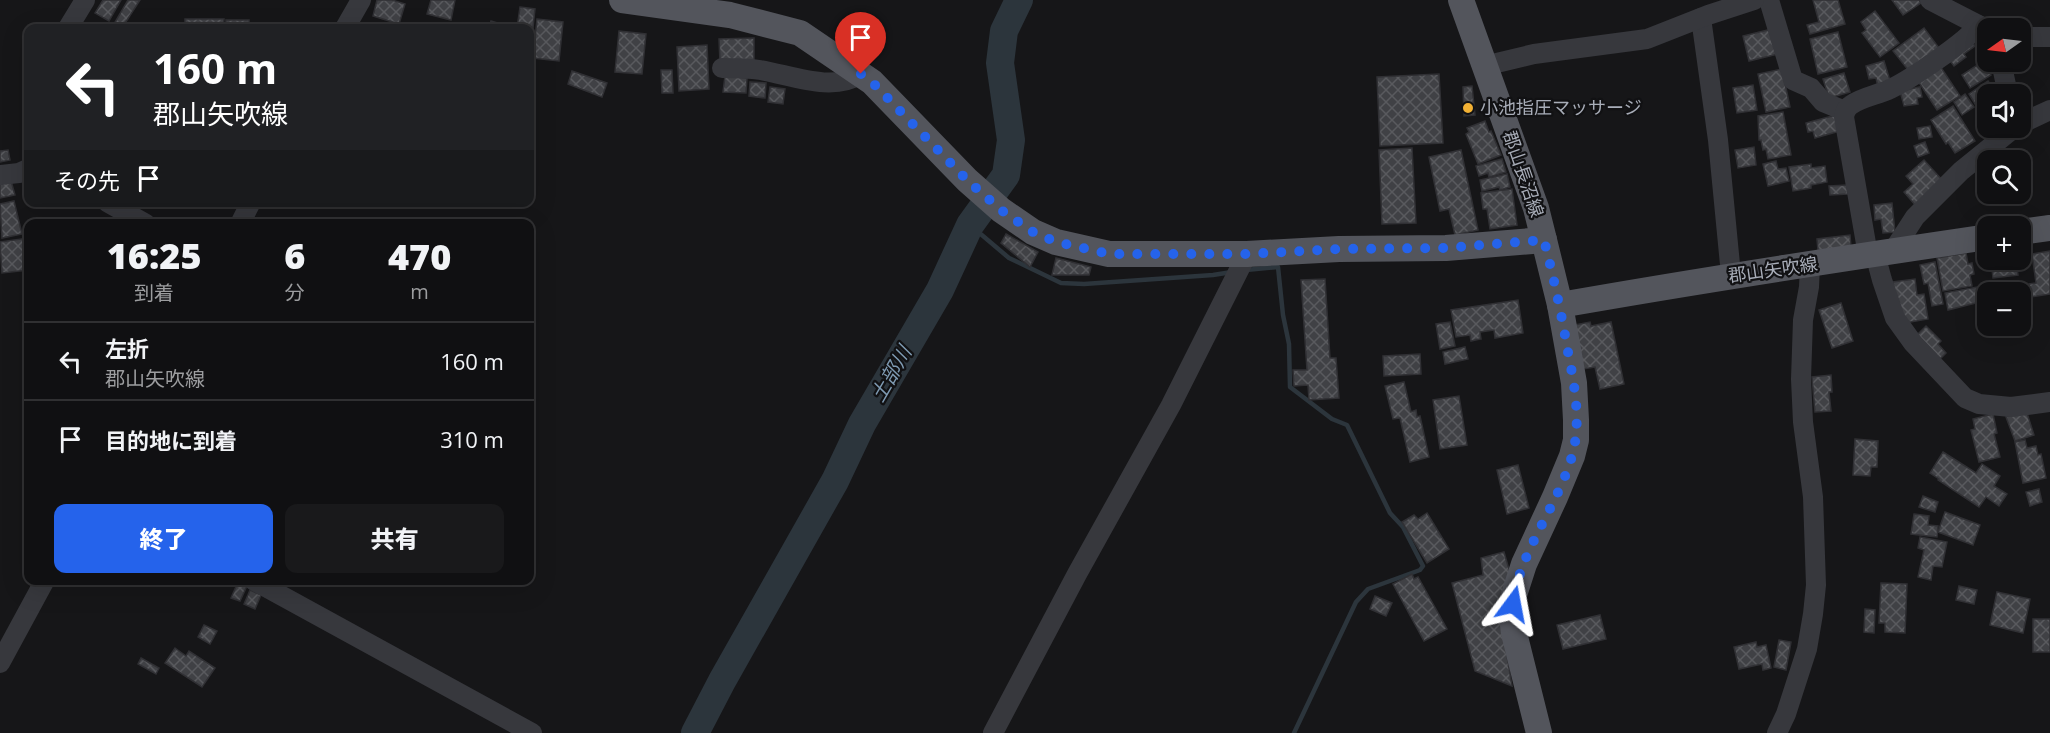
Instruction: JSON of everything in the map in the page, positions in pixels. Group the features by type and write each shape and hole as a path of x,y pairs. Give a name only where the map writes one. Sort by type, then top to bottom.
{"main road":[{"path":"622,0 730,15 800,33 872,82 967,180 1001,210 1033,232 1056,242 1109,254 1247,254 1339,249 1446,248 1544,240"},
{"name":"郡山長沼線","path":"1461,0 1536,208 1560,305 1574,383 1576,440 1568,468 1520,574 1514,595 1512,617 1517,650 1539,733"},
{"path":"2031,231 2050,228"},
{"name":"郡山矢吹線","path":"1560,305 1731,275 1977,239"}],"street":[{"path":"70,24 85,0"},
{"path":"347,24 361,0"},
{"path":"1484,66 1534,54 1647,39 1754,0"},
{"path":"1769,0 1793,80 1811,88 1823,102 1845,111"},
{"path":"1930,0 1977,25"},
{"path":"1701,18 1718,140 1731,275"},
{"path":"1977,32 1907,80 1851,104 1845,111 1846,127 1895,318 1913,343 1965,398 1979,404 2011,407 2050,402"},
{"path":"2031,38 2050,37"},
{"path":"722,68 758,70 821,82 846,81 861,74"},
{"path":"2031,119 2050,110"},
{"path":"1879,253 1961,171 1999,138"},
{"path":"0,175 24,171"},
{"path":"116,207 137,219"},
{"path":"993,733 1077,574 1171,405 1247,254"},
{"path":"1777,733 1786,714 1807,649 1814,614 1816,585 1814,497 1803,422 1801,379 1803,320 1810,265"},
{"path":"0,663 42,585"},
{"path":"263,585 532,733"}],"building":[{"path":"103,0 121,0 109,21 95,13"},
{"path":"128,0 140,0 125,24 114,24"},
{"path":"377,0 392,0 405,4 399,24 373,16"},
{"path":"431,0 455,0 451,20 427,14"},
{"path":"1813,0 1838,0 1845,24 1810,34 1807,25 1819,22"},
{"path":"1892,0 1919,0 1921,3 1903,15"},
{"path":"520,7 535,9 533,24 518,24"},
{"path":"1875,11 1899,43 1880,57 1862,33 1866,30 1861,22"},
{"path":"185,19 224,19 223,24 185,24"},
{"path":"537,19 563,22 559,61 534,58"},
{"path":"226,20 249,20 249,24 226,24"},
{"path":"1924,28 1939,48 1909,71 1893,51"},
{"path":"1772,29 1778,54 1749,61 1743,36"},
{"path":"619,31 646,34 642,74 615,72"},
{"path":"1838,32 1847,67 1818,74 1810,39"},
{"path":"754,38 754,62 720,63 719,39"},
{"path":"1970,39 1975,46 1954,66 1947,57"},
{"path":"707,45 709,89 679,91 677,47"},
{"path":"1884,61 1891,84 1878,87 1876,78 1869,79 1866,66"},
{"path":"1938,63 1960,96 1937,110 1916,78"},
{"path":"1977,65 1977,72 1989,72 1991,75 1970,88 1962,75"},
{"path":"1782,69 1790,107 1766,112 1758,74"},
{"path":"661,70 672,70 673,93 662,93"},
{"path":"572,71 607,83 602,97 568,84"},
{"path":"1844,73 1850,92 1829,98 1823,79"},
{"path":"1439,74 1443,143 1380,146 1377,77"},
{"path":"725,76 747,78 746,93 723,92"},
{"path":"750,82 766,83 765,98 749,96"},
{"path":"1753,85 1757,110 1737,113 1733,88"},
{"path":"1472,86 1475,115 1464,116 1463,87"},
{"path":"770,87 785,89 783,104 768,102"},
{"path":"1920,87 1922,97 1917,98 1918,104 1904,106 1900,91"},
{"path":"1977,89 1977,107 1969,94"},
{"path":"1965,94 1974,107 1962,115 1954,102"},
{"path":"1953,106 1975,141 1955,153 1948,142 1946,144 1931,120"},
{"path":"1783,112 1791,155 1768,159 1766,149 1763,150 1761,140 1759,140 1758,116"},
{"path":"1836,115 1840,131 1815,138 1813,131 1808,132 1806,123"},
{"path":"1485,121 1501,155 1478,164 1466,134 1469,132 1467,128"},
{"path":"1930,126 1932,137 1919,139 1917,128"},
{"path":"1925,142 1929,153 1918,157 1914,146"},
{"path":"1754,147 1756,165 1738,168 1735,150"},
{"path":"1412,148 1416,223 1382,224 1379,150"},
{"path":"8,150 10,160 0,162 0,151"},
{"path":"1461,150 1478,230 1455,235 1449,209 1440,211 1429,157"},
{"path":"1502,159 1506,172 1489,177 1488,173 1479,176 1476,166"},
{"path":"1924,160 1943,181 1916,206 1904,192 1913,184 1906,176"},
{"path":"1776,161 1778,169 1786,168 1789,181 1768,186 1763,164"},
{"path":"1811,164 1811,168 1825,166 1827,182 1793,191 1789,167"},
{"path":"1507,174 1510,187 1482,191 1480,180"},
{"path":"11,181 15,195 0,198 0,184"},
{"path":"1847,185 1848,194 1830,195 1829,186"},
{"path":"1512,189 1517,225 1490,229 1487,209 1483,209 1481,193"},
{"path":"14,201 22,234 2,238 0,204"},
{"path":"1892,203 1895,232 1883,233 1881,219 1875,220 1874,205"},
{"path":"1006,234 1038,252 1030,267 1001,243"},
{"path":"1850,235 1851,247 1818,251 1817,239"},
{"path":"24,239 24,270 2,273 0,242"},
{"path":"2050,251 2050,294 2031,297 2031,284 2036,283 2032,254"},
{"path":"1966,253 1968,264 1972,263 1974,274 1970,275 1972,286 1943,291 1937,258"},
{"path":"1056,258 1091,267 1089,275 1052,275"},
{"path":"1935,262 1943,304 1932,306 1928,283 1924,284 1920,265"},
{"path":"1992,270 2017,270 2018,275 1993,278"},
{"path":"1325,279 1330,358 1336,358 1339,398 1309,400 1308,385 1294,386 1293,370 1307,370 1301,280"},
{"path":"1915,279 1917,295 1924,294 1928,319 1905,323 1898,314 1893,282"},
{"path":"1977,287 1977,303 1948,310 1945,293"},
{"path":"1518,300 1523,333 1495,338 1494,330 1480,332 1481,339 1471,341 1470,335 1456,337 1451,310"},
{"path":"1841,303 1853,341 1832,348 1819,310"},
{"path":"1450,322 1455,346 1440,349 1436,324"},
{"path":"1590,322 1591,326 1611,322 1624,384 1600,389 1595,367 1583,369 1574,325"},
{"path":"1926,326 1941,341 1938,344 1946,353 1937,362 1914,338"},
{"path":"1465,347 1468,359 1445,364 1443,352"},
{"path":"1420,354 1421,374 1384,376 1383,356"},
{"path":"1831,375 1832,392 1829,392 1831,411 1815,412 1812,377"},
{"path":"1404,382 1411,412 1416,410 1417,417 1420,416 1429,457 1410,462 1400,418 1393,419 1385,386"},
{"path":"1459,396 1467,445 1440,449 1433,400"},
{"path":"2026,410 2034,435 2015,441 2006,417"},
{"path":"1993,414 1997,433 1994,434 2000,457 1979,462 1971,430 1975,429 1973,419"},
{"path":"1855,439 1878,441 1877,467 1871,467 1870,476 1853,475"},
{"path":"2025,440 2027,448 2036,446 2038,455 2041,454 2046,478 2023,483 2015,442"},
{"path":"1943,452 1976,473 1982,464 2000,476 1994,486 2007,494 1999,506 1986,497 1979,507 1930,473"},
{"path":"1518,465 1529,508 1507,514 1497,470"},
{"path":"2039,489 2042,502 2030,506 2026,492"},
{"path":"1923,496 1938,502 1935,512 1919,507"},
{"path":"1945,512 1980,525 1973,545 1938,532"},
{"path":"1427,513 1449,549 1427,563 1402,522 1414,515 1418,519"},
{"path":"1914,514 1929,516 1928,525 1938,526 1937,537 1911,534"},
{"path":"1920,537 1947,542 1942,567 1933,566 1931,580 1918,577 1924,550 1918,548"},
{"path":"1504,552 1510,573 1501,620 1512,686 1475,671 1452,583 1483,575 1481,558"},
{"path":"1412,574 1414,579 1418,577 1447,629 1424,641 1393,584"},
{"path":"1881,583 1907,584 1905,633 1885,632 1885,623 1879,623"},
{"path":"237,585 247,586 240,601 231,598"},
{"path":"1959,586 1977,590 1974,604 1956,600"},
{"path":"250,590 261,595 255,609 244,604"},
{"path":"1997,592 2030,599 2023,633 1990,625"},
{"path":"1375,596 1392,603 1386,616 1370,609"},
{"path":"1865,609 1875,610 1874,633 1864,632"},
{"path":"1600,615 1606,639 1563,649 1557,625"},
{"path":"2033,619 2050,619 2050,652 2033,652"},
{"path":"204,625 217,631 210,644 198,637"},
{"path":"1779,640 1791,642 1786,670 1774,667"},
{"path":"1756,642 1757,647 1766,645 1771,668 1763,670 1762,664 1739,669 1734,647"},
{"path":"175,648 186,656 189,651 215,668 202,687 165,663"},
{"path":"141,658 159,668 156,674 138,664"}],"waterway":[{"name":"土部川","path":"695,733 835,481 862,424 940,290 970,225 1006,175 1011,140 1000,63 1004,31 1019,0"},
{"path":"970,225 1009,258 1061,283 1084,284 1232,272"},
{"path":"1246,270 1278,267 1283,315 1289,344 1290,387 1332,419 1347,425 1390,513 1403,527 1423,566 1420,570 1368,589 1356,602 1294,733"}],"place":[{"name":"小池指圧マッサージ","path":"1468,108"}],"route":[{"path":"861,74 915,125 967,180 1001,210 1033,232 1056,242 1109,254 1247,254 1339,249 1446,248 1544,240 1560,305 1574,383 1576,440 1556,497 1520,574 1513,604"}]}
